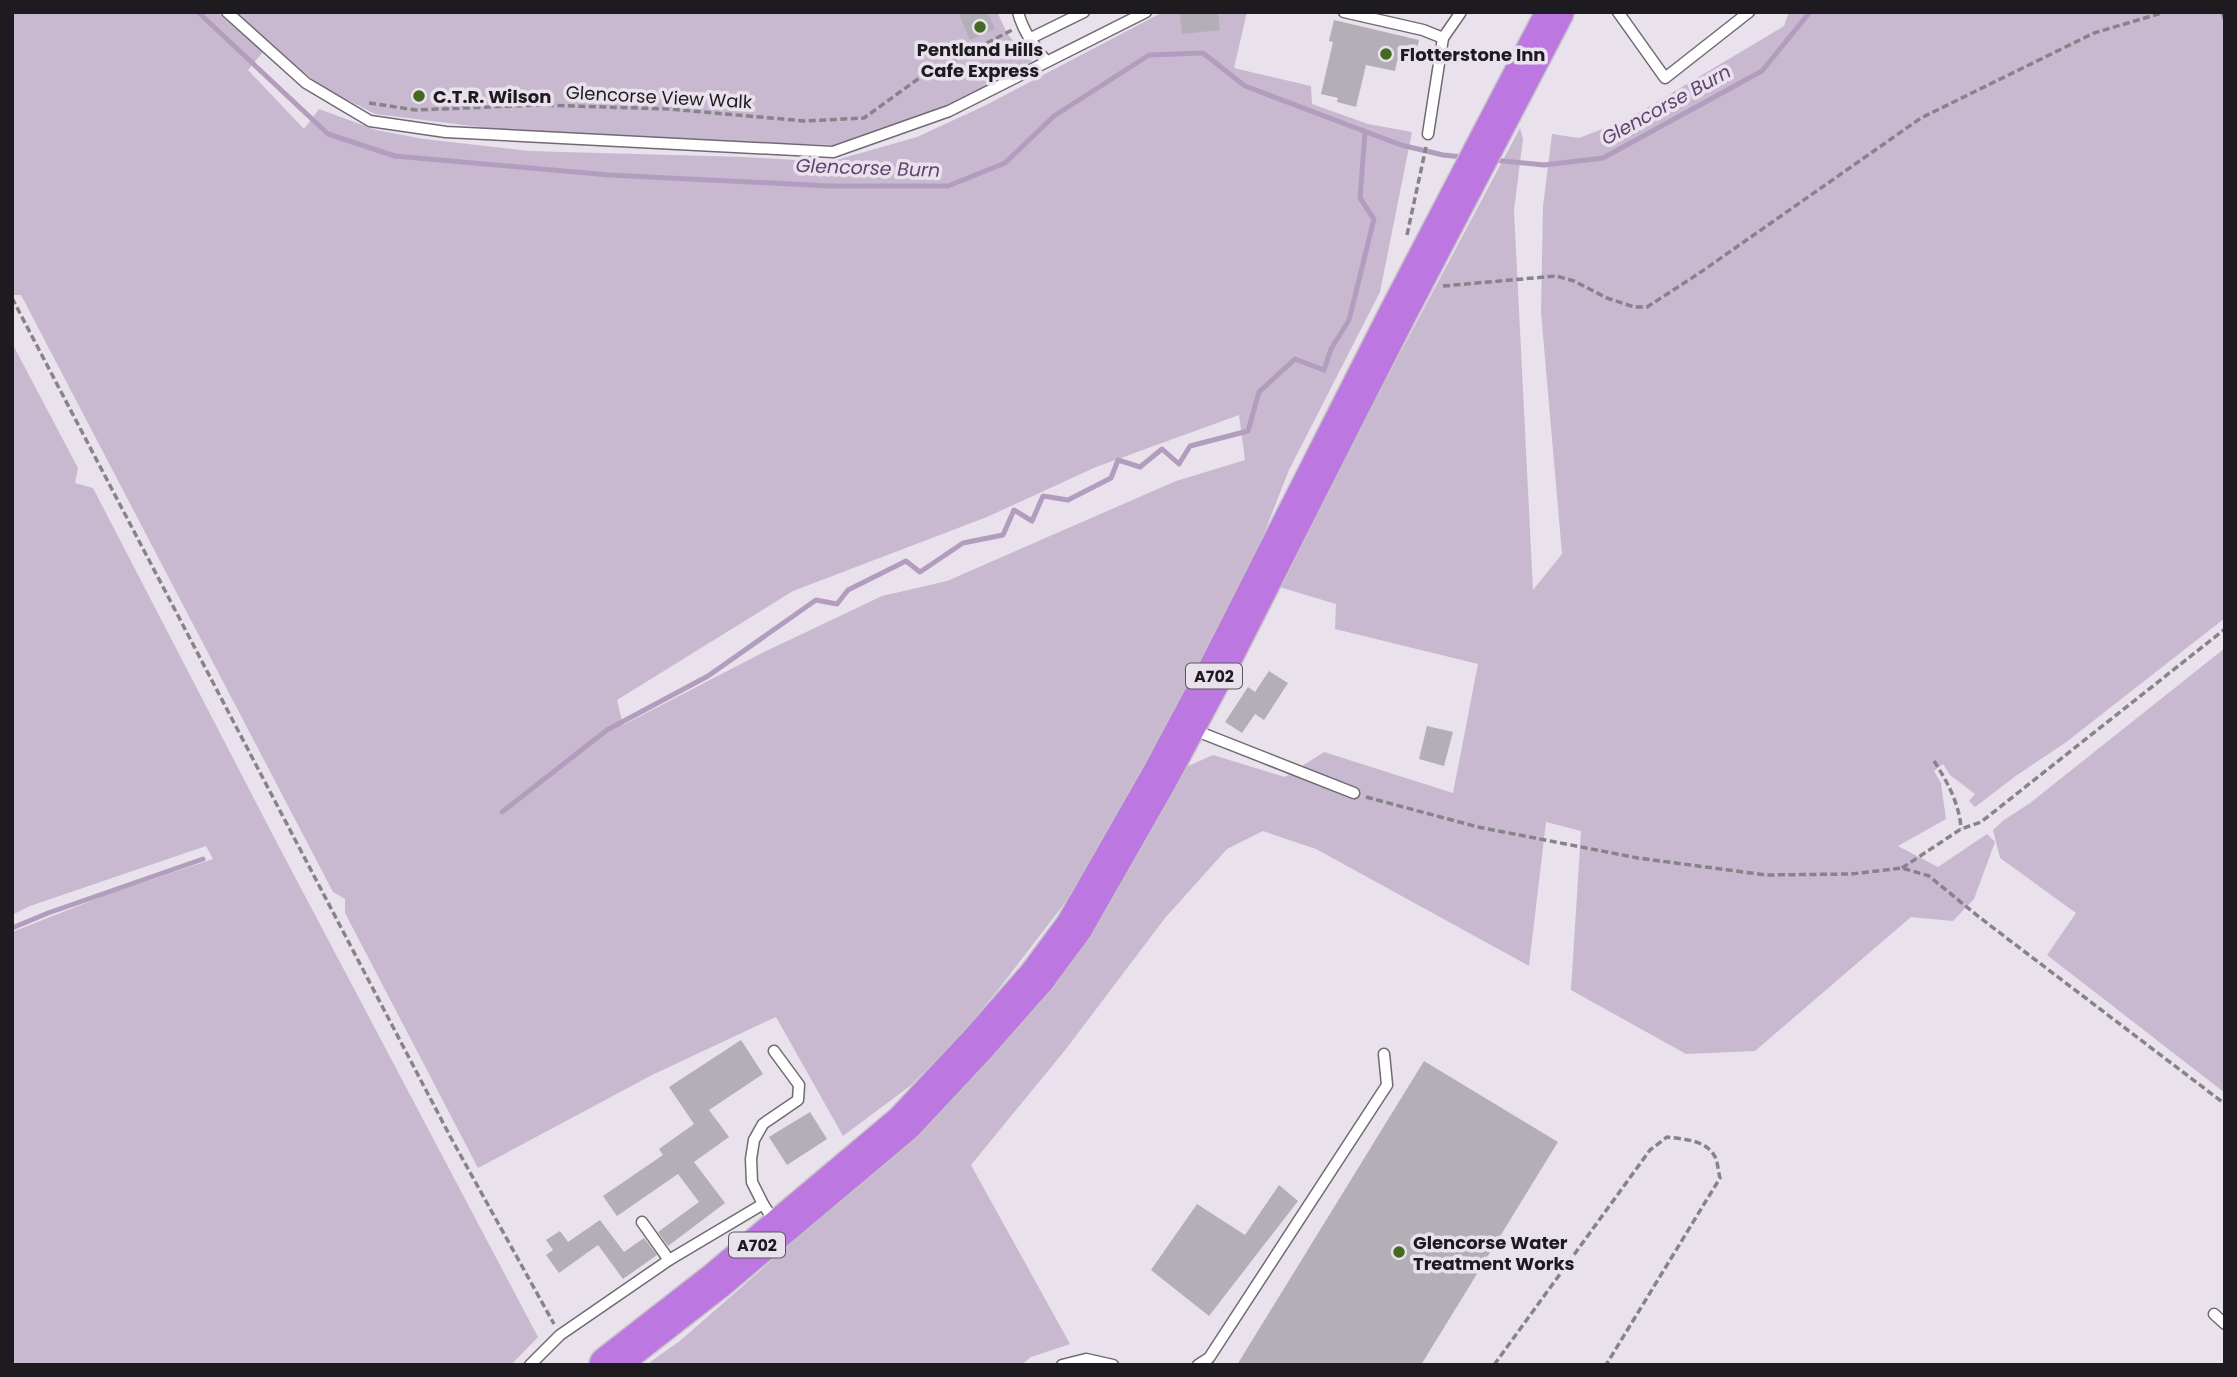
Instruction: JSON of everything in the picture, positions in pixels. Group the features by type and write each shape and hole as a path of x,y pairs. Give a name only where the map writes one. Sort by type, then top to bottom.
{"highway":[{"name":"A702","path":"608,1365 716,1281 771,1215 904,1123 1037,977 1074,927 1272,566 1555,12"}],"lane":[{"path":"227,12 306,83 370,121 446,132 834,152 949,111 1146,12"},
{"path":"1018,12 1021,25 1029,39 1046,61"},
{"path":"1029,39 1084,12"},
{"path":"1344,12 1423,30 1443,38"},
{"path":"1428,134 1443,38 1461,12"},
{"path":"1618,12 1665,78 1749,12"},
{"path":"1186,727 1354,793"},
{"path":"530,1365 559,1335 669,1260 771,1215 752,1182 754,1140 763,1124 798,1100 799,1085 774,1051"},
{"path":"1198,1365 1209,1358 1387,1085 1384,1054"},
{"path":"642,1222 669,1260"},
{"path":"2214,1314 2225,1324"},
{"path":"1062,1365 1086,1359 1113,1365"}],"path":[{"path":"1412,289 1556,276 1574,281 1607,298 1634,307 1647,307 1921,118 2094,33 2165,12"},
{"path":"2222,12 2225,20"},
{"name":"Glencorse View Walk","path":"359,97 370,103 416,110 540,105 669,109 805,121 864,118 918,79 1021,25"},
{"path":"1423,170 1428,134"},
{"path":"12,298 451,1138 559,1335"},
{"path":"1902,868 1961,829 1981,822 2225,629"},
{"path":"1934,761 1961,815 1961,829"},
{"path":"1354,793 1478,827 1651,859 1766,874 1851,874 1902,868 1929,876 1990,926 2225,1104"},
{"path":"1494,1365 1650,1150 1667,1138 1688,1139 1706,1146 1715,1156 1720,1178 1606,1365"}],"shaded area":[{"path":"12,12 217,12 263,52 248,70 304,129 319,109 376,130 424,139 529,151 829,162 917,137 984,106 1163,12 1247,12 1234,68 1311,86 1312,104 1368,124 1412,132 1380,292 1289,470 1254,559 1228,614 1093,860 1061,908 950,1047 910,1086 843,1136 776,1017 652,1075 478,1168 345,913 345,899 333,892 21,295 12,295","holes":["1239,415 1245,460 1176,481 947,581 882,596 762,653 623,725 617,700 793,591 987,517 1096,467"]},
{"path":"235,12 997,12 1008,35 1032,61 950,106 834,145 521,132 375,114 322,87"},
{"path":"1789,12 2225,12 2225,618 2065,743 1975,807 1969,801 1975,794 1950,775 1943,764 1934,771 1941,783 1946,819 1898,846 1938,867 1987,834 1995,842 1974,899 1953,921 1911,917 1755,1051 1686,1054 1571,990 1581,831 1546,822 1529,966 1316,849 1263,831 1227,849 1165,918 1066,1049 971,1165 1070,1344 1031,1357 1021,1365 646,1365 681,1340 907,1142 1186,767 1213,755 1285,777 1324,752 1453,793 1478,664 1335,629 1336,604 1276,586 1520,128 1523,139 1514,210 1533,590 1562,554 1541,312 1543,206 1552,134 1579,138 1628,119 1784,26"},
{"path":"12,343 78,468 75,483 93,488 538,1337 511,1365 12,1365 12,932 111,893 213,859 206,846 30,906 12,915"},
{"path":"2225,648 2225,1093 2047,955 2076,913 2000,858 1993,830"}],"building":[{"path":"958,12 987,12 995,29 970,40"},
{"path":"1218,12 1220,30 1182,34 1180,13"},
{"path":"1334,20 1419,40 1413,64 1397,61 1395,71 1366,65 1356,107 1337,102 1338,98 1321,94 1333,42 1329,41"},
{"path":"1269,671 1288,683 1264,720 1255,714 1242,733 1225,722 1248,687 1255,692"},
{"path":"1427,726 1453,732 1444,766 1419,759"},
{"path":"741,1040 763,1074 709,1110 729,1137 694,1162 725,1203 668,1246 658,1232 699,1202 678,1174 617,1216 603,1196 663,1155 659,1149 694,1124 669,1087"},
{"name":"Glencorse Water Treatment Works","path":"1424,1061 1558,1142 1421,1365 1237,1365"},
{"path":"810,1112 827,1139 787,1165 769,1137"},
{"path":"1279,1185 1298,1201 1209,1316 1151,1270 1197,1204 1245,1235"},
{"path":"600,1220 624,1252 644,1238 657,1255 623,1279 598,1245 559,1273 546,1255 553,1250 546,1240 560,1231 568,1242"}],"waterway":[{"name":"Glencorse Burn","path":"198,12 328,134 395,156 609,175 830,186 948,186 1005,163 1054,116 1149,55 1203,53 1245,86 1401,145 1463,157"},
{"name":"Glencorse Burn","path":"1494,160 1544,165 1603,158 1762,71 1810,12"},
{"path":"502,812 607,730 708,676 816,600 837,604 848,590 906,561 920,572 963,543 1003,535 1014,510 1032,521 1043,496 1068,500 1111,478 1118,460 1140,467 1162,449 1179,464 1190,446 1248,431 1259,392 1295,359 1324,370 1331,349 1349,320 1374,219 1360,198 1365,132"},
{"path":"12,928 203,859"}],"place":[{"name":"Pentland Hills Cafe Express","path":"980,27"},
{"name":"Flotterstone Inn","path":"1386,54"},
{"name":"C.T.R. Wilson","path":"419,96"},
{"name":"Glencorse Water Treatment Works","path":"1399,1252"}]}
